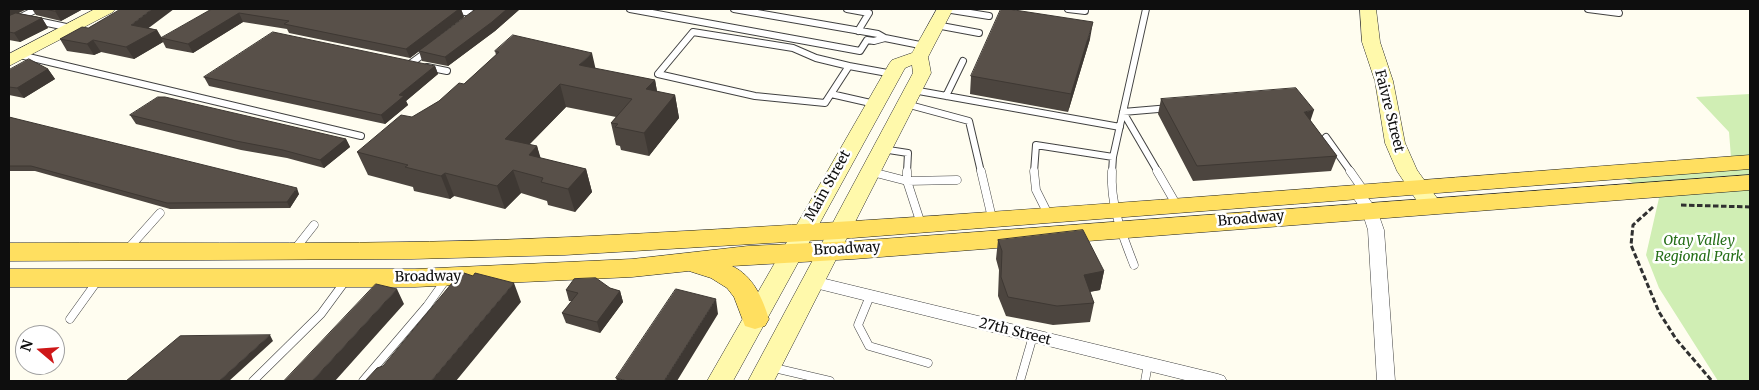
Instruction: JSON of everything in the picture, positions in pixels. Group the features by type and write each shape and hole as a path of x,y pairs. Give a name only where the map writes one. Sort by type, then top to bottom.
{"main road":[{"path":"14,58 107,9"},
{"path":"764,374 922,73 922,51 945,9"},
{"name":"Faivre Street","path":"1368,9 1371,42 1384,81 1395,143 1417,187 1431,205"},
{"name":"Main Street","path":"720,381 898,64 922,51"},
{"name":"Broadway","path":"9,252 293,251 834,241 1118,219 1363,197 1417,187 1750,162"},
{"name":"Broadway","path":"834,241 921,224 992,218 1048,214 1118,219 1176,204 1363,197 1431,205 1679,197 1750,182"},
{"name":"Broadway","path":"9,278 461,278 632,268 688,262 798,242"},
{"path":"99,278 126,252"},
{"path":"688,262 718,269 738,281 750,300 755,319"}],"street":[{"path":"1363,197 1376,230 1386,381"},
{"name":"27th Street","path":"813,282 1033,336 1147,373 1218,381"}],"lane":[{"path":"9,23 37,9"},
{"path":"449,9 476,14"},
{"path":"468,19 482,9"},
{"path":"630,9 860,51 867,40 874,41 885,38"},
{"path":"734,9 846,28 860,28 922,51"},
{"path":"847,9 869,12 860,28"},
{"path":"945,9 989,16"},
{"path":"1068,9 1085,11"},
{"path":"1134,265 1111,193 1113,157 1146,9"},
{"path":"1588,9 1619,13 1617,9"},
{"path":"22,17 72,28"},
{"path":"936,26 979,33"},
{"path":"850,64 825,103 771,96 755,96 658,74 693,32 793,48 807,56 850,64 893,74"},
{"path":"410,64 432,47"},
{"path":"14,58 361,136"},
{"path":"946,96 963,61"},
{"path":"401,62 447,71"},
{"path":"831,94 875,104"},
{"path":"909,97 946,96 1120,127"},
{"path":"909,97 969,122 992,218"},
{"path":"1123,112 1182,106"},
{"path":"1123,112 1176,204"},
{"path":"1326,137 1363,197"},
{"path":"1048,214 1038,201 1032,167 1036,145 1113,157"},
{"path":"882,149 908,153 907,181 921,224"},
{"path":"870,172 907,181 957,180"},
{"path":"126,252 160,213"},
{"path":"293,251 314,225"},
{"path":"70,319 99,278"},
{"path":"253,381 321,314 347,278"},
{"path":"363,381 427,306 461,278"},
{"path":"870,296 858,325 869,346 928,363"},
{"path":"1020,381 1033,336"},
{"path":"764,374 830,381"}],"path":[{"path":"1679,197 1750,207"},
{"path":"1657,207 1651,207 1633,225 1630,245 1659,312 1676,339 1712,381"}],"green space":[{"name":"Otay Valley Regional Park","path":"1750,94 1750,381 1718,381 1659,288 1646,255 1659,198 1619,175 1732,170 1729,132 1696,97"}],"building":[{"path":"44,9 60,9 55,11"},
{"path":"121,9 152,9 131,25 157,30 126,47 93,40 87,44 60,39 82,27 88,28"},
{"path":"212,9 459,9 406,49 284,24 289,21 239,13 188,44 161,38"},
{"path":"476,9 507,9 445,57 419,51"},
{"path":"1001,9 1093,22 1071,94 971,76"},
{"path":"16,13 42,18 14,33 9,32 9,16"},
{"path":"273,32 435,66 399,95 404,96 381,115 204,77"},
{"path":"513,35 592,53 579,65 655,80 646,89 675,95 644,133 615,127 618,124 611,123 632,99 560,84 505,139 537,146 529,155 586,169 568,189 541,182 543,178 513,170 497,186 445,173 441,176 405,167 408,165 357,152 401,115 412,117 439,101 459,83 464,84 499,52 495,51"},
{"path":"29,59 48,69 17,88 9,87 9,70"},
{"path":"1296,88 1314,110 1304,112 1337,156 1197,166 1161,99"},
{"path":"158,97 165,97 346,139 320,160 130,115"},
{"path":"9,117 297,188 287,202 167,203 31,166 9,166"},
{"path":"1083,230 1104,271 1084,275 1094,303 1057,306 1008,297 1001,277 1002,251 998,240"},
{"path":"464,273 473,276 475,273 514,283 431,381 365,381 377,368 383,366 457,277 460,278"},
{"path":"596,278 610,288 620,291 597,322 562,313 578,293 566,290 574,279"},
{"path":"376,284 397,289 312,381 284,381"},
{"path":"676,289 716,299 664,381 627,381 616,378"},
{"path":"270,335 219,381 126,381 180,336"}]}
